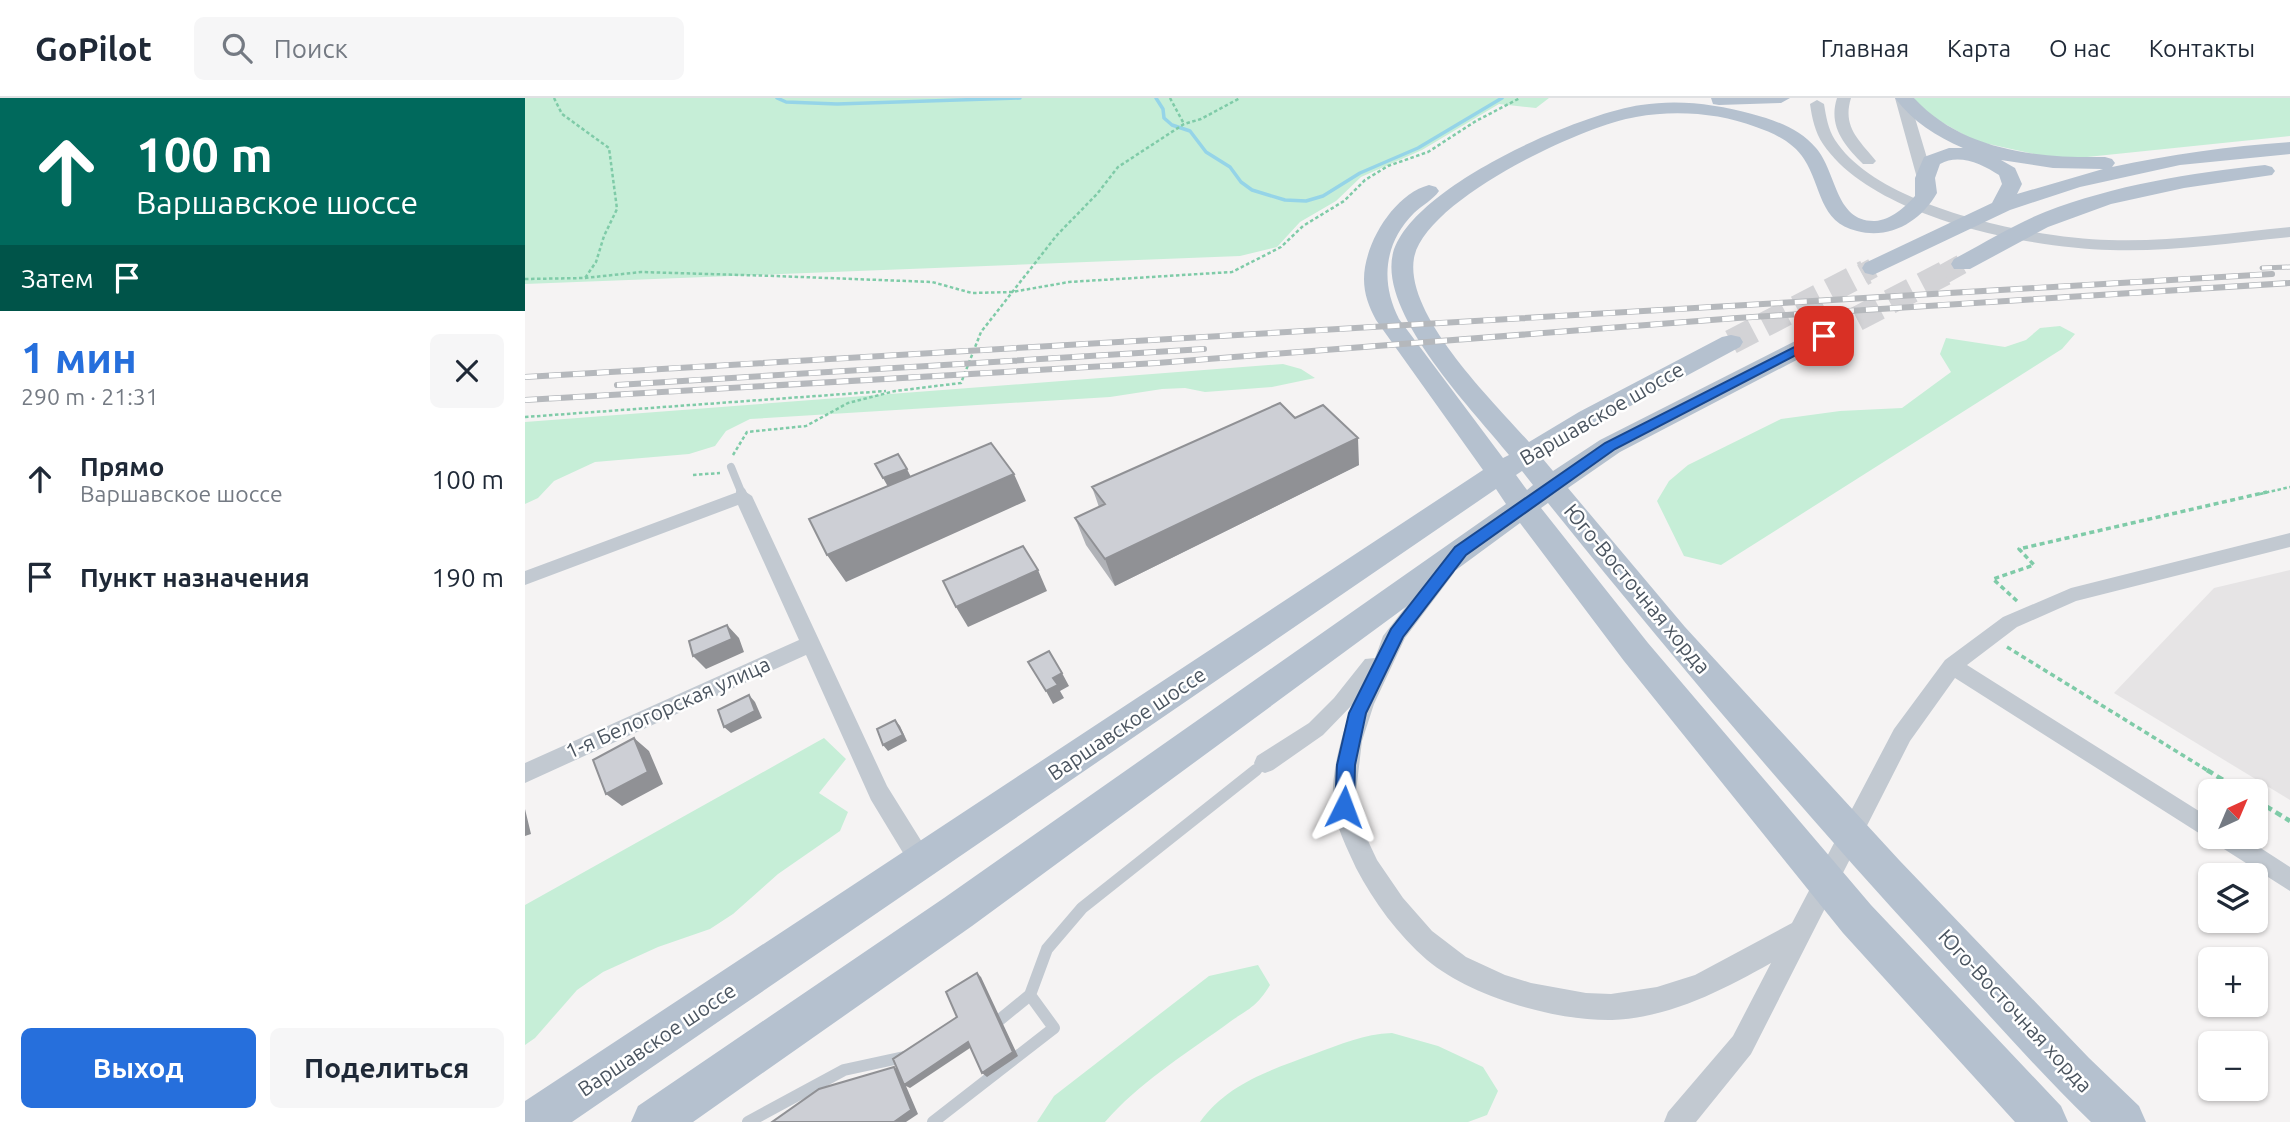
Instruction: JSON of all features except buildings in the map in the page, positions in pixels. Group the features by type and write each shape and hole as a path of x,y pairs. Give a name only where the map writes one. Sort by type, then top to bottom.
{"main road":[{"name":"Юго-Восточная хорда","path":"1781,98 1746,101 1654,99 1598,109 1471,168 1431,199 1406,247 1401,272 1407,298 1434,346 1462,382 1674,636 1810,785 1886,874 2073,1074 2123,1122"},
{"path":"1903,98 1921,117 1944,132 1976,146 2013,156 2076,163 2180,160 2290,148"},
{"name":"Юго-Восточная хорда","path":"1823,150 1754,121 1725,113 1689,108 1643,109 1595,122 1431,199 1395,220 1382,243 1375,270 1377,295 1388,320 1561,558 1636,652 1857,919 2045,1122"},
{"path":"1823,150 1836,211 1847,221 1864,227 1885,226 1917,207 1927,193 1925,178 1931,161 1942,155 1969,156 1990,162 2011,176 2012,184 2000,208"},
{"path":"1873,268 2000,208 2083,180 2180,160"},
{"path":"1962,264 2027,228 2095,202 2181,182 2290,169"},
{"name":"Варшавское шоссе","path":"654,1122 958,912 1610,446 1824,336"},
{"name":"Варшавское шоссе","path":"533,1122 1493,477 1588,418 1731,342"}],"street":[{"path":"1844,98 1840,110 1841,123 1851,144 1869,162 1931,197 1982,214 2069,230 2158,237 2290,232"},
{"path":"1903,98 1906,119 1925,178"},
{"path":"1818,101 1812,130 1823,150 1918,204 1966,221 2013,233 2063,242 2108,245 2290,218"},
{"path":"525,578 743,496 879,793 922,863"},
{"path":"1678,1122 1742,1045 1902,735 1952,666 2010,622 2071,595 2290,540"},
{"path":"1265,763 1316,729 1341,704 1460,551"},
{"path":"1397,633 1358,713 1346,765 1344,807 1363,857 1396,909 1439,953 1490,983 1564,1003 1632,1005 1689,992 1803,930"},
{"name":"1-я Белогорская улица","path":"525,773 811,644"},
{"path":"1952,666 2198,822"},
{"path":"2241,849 2290,880"}],"lane":[{"path":"731,467 743,496"},
{"path":"980,1036 1030,995 1047,949 1082,908 1265,763"},
{"path":"933,1122 1054,1028 1030,995"},
{"path":"748,1122 844,1070 919,1054"}],"path":[{"path":"554,98 562,114 609,148 617,209 604,236 596,262 585,278"},
{"path":"1170,98 1184,124"},
{"path":"525,417 895,391 961,383 981,332 1058,235 1097,194 1118,167 1184,124 1201,119 1240,98"},
{"path":"525,279 585,278 641,272 788,276 932,282 972,293 1012,292 1069,282 1232,272 1281,247 1303,226 1344,201 1365,180 1388,166 1428,152 1476,121 1520,98"},
{"path":"693,475 719,474 731,467 734,453 747,432 807,426 848,403 895,391"},
{"path":"2030,613 1993,579 2034,565 2019,549 2290,487"},
{"path":"1990,637 2221,779"},
{"path":"2268,807 2290,821"}],"shaded area":[{"path":"2290,570 2290,800 2268,787 2268,779 2255,779 2114,693 2214,588"}],"green space":[{"path":"525,98 1549,98 1536,108 1499,104 1422,150 1361,177 1336,201 1300,222 1277,247 1240,256 525,284"},
{"path":"1914,98 2290,98 2290,136 2087,157 2047,157 1975,141 1922,111"},
{"path":"2060,326 2075,334 2062,349 1721,565 1684,556 1657,501 1669,481 1688,465 1781,419 1840,411 1902,408 1951,372 1940,354 1946,338 2005,347 2026,340 2040,328"},
{"path":"1283,364 1301,369 1315,378 1272,387 1205,392 1185,388 1162,389 1110,397 750,419 726,431 715,446 689,454 595,462 554,481 538,498 525,504 525,422"},
{"path":"824,738 846,759 819,793 848,812 840,831 778,874 733,914 710,929 658,947 603,972 577,990 535,1038 525,1045 525,905"},
{"path":"1258,965 1270,985 1259,1000 1146,1083 1105,1122 1037,1122 1054,1096 1209,976"},
{"path":"1392,1033 1438,1046 1483,1067 1498,1091 1487,1115 1468,1122 1200,1122 1224,1097 1266,1072 1353,1040"}],"waterway":[{"path":"777,98 786,102 837,104 1020,98"},
{"path":"1156,98 1163,109 1164,118 1172,125 1190,131 1206,152 1230,167 1241,182 1252,190 1285,200 1306,201 1323,196 1360,173 1418,148 1502,98"}],"tunnel":[{"path":"1944,274 1962,264"},
{"path":"1862,274 1873,268"},
{"path":"1731,342 1866,272"},
{"path":"1824,336 1947,272"}],"railway":[{"path":"2262,268 2290,267"},
{"path":"525,377 2272,274"},
{"path":"525,400 1157,363 1737,318 2290,283"},
{"path":"617,385 1204,349"}],"route":[{"path":"1344,807 1346,765 1358,713 1397,633 1460,551 1610,446 1824,336"}]}
